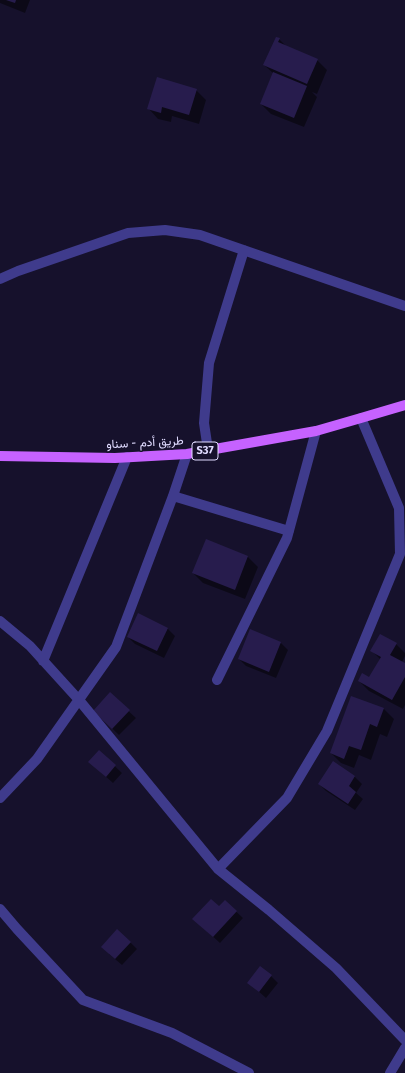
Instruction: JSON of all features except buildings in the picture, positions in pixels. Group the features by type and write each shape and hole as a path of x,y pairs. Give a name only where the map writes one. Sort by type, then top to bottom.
{"main road":[{"name":"طريق أدم - سناو","path":"0,456 127,457 187,454 316,431 405,405"}],"street":[{"path":"0,279 18,271 128,233 165,230 200,235 405,306"},
{"path":"208,450 204,423 209,363 244,250"},
{"path":"218,869 288,798 323,737 400,554 399,508 361,418"},
{"path":"217,680 287,538 316,431"},
{"path":"0,798 37,759 116,647 173,496 187,454"},
{"path":"43,661 127,457"},
{"path":"173,496 289,531"},
{"path":"0,621 30,646 79,700 218,869 269,910 336,968 405,1040"},
{"path":"0,909 83,1000 172,1033 249,1073"},
{"path":"390,1073 405,1048"}]}
